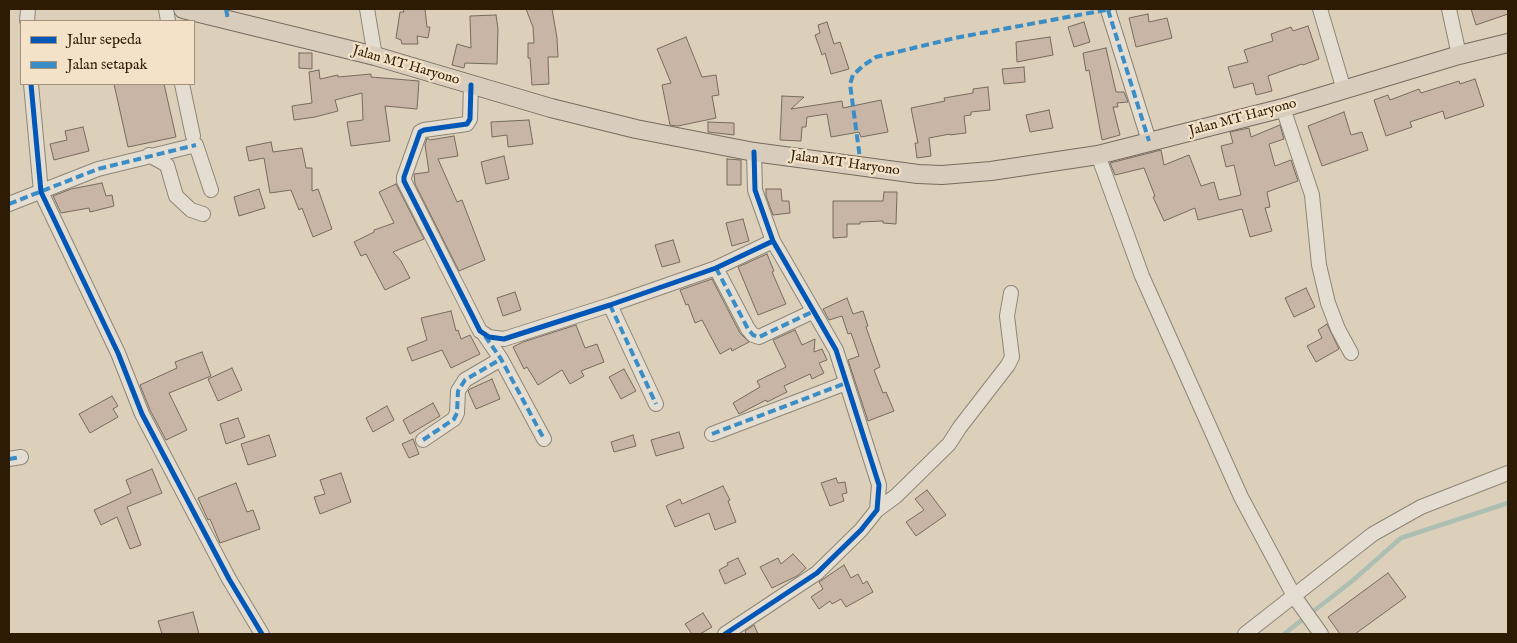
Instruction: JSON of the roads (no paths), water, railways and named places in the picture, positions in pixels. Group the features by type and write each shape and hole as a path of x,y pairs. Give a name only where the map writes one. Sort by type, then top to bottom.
{"main road":[{"name":"Jalan MT Haryono","path":"183,9 227,14 551,108 608,122 754,152 918,174 942,175 991,171 1098,155 1284,108 1458,55 1508,43"}],"street":[{"path":"367,9 374,56"},
{"path":"1320,9 1344,90"},
{"path":"1449,9 1458,55"},
{"path":"1108,10 1149,142"},
{"path":"31,85 41,192 118,353 142,414 229,579 262,634"},
{"path":"182,85 194,136"},
{"path":"471,85 470,119 468,124 420,132 404,181 480,331 501,360 544,439"},
{"path":"1284,108 1312,195 1319,265 1328,303 1350,353"},
{"path":"9,204 98,169 196,145 211,190"},
{"path":"754,152 755,190 773,241 812,312 836,350 878,485 877,510"},
{"path":"149,155 167,166 176,196 191,210 203,214"},
{"path":"1098,155 1142,276 1241,497 1298,601 1321,634"},
{"path":"484,334 504,339 610,305 716,268 773,241"},
{"path":"716,268 748,330 753,335 759,337 812,312"},
{"path":"726,634 817,573 861,530 877,510 896,496 949,444 1012,357 1007,316 1011,292"},
{"path":"610,305 656,404"},
{"path":"422,440 454,419 457,413 458,391 465,380 501,360"},
{"path":"712,434 846,384"},
{"path":"1245,634 1298,601 1372,534 1421,507 1508,473"}],"waterway":[{"path":"1284,634 1351,582 1401,538 1508,503"}]}
